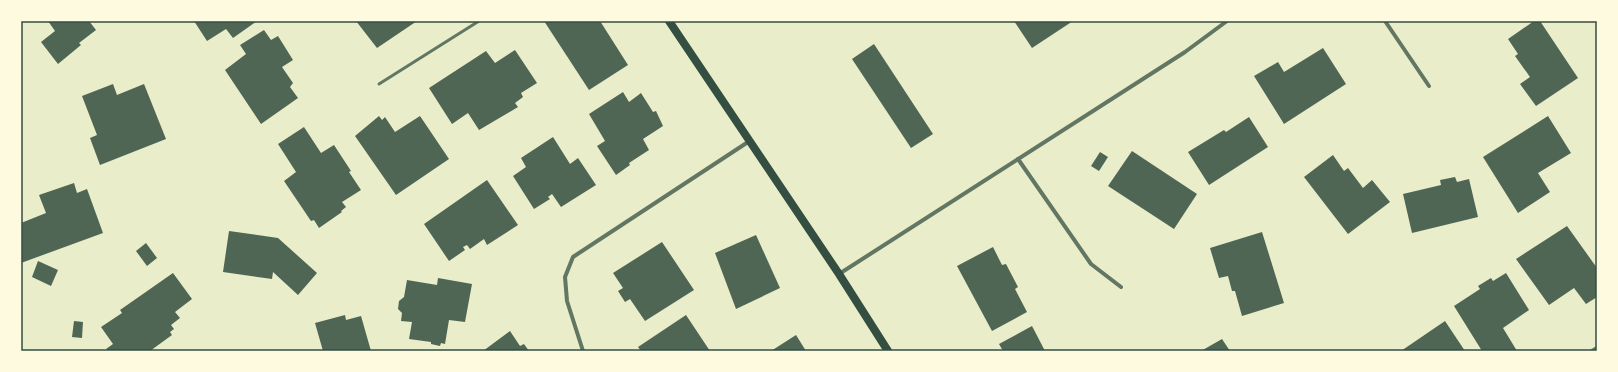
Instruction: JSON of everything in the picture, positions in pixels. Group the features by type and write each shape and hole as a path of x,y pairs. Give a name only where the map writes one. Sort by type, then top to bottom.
{"main road":[{"path":"669,21 748,142 839,274 888,351"}],"street":[{"path":"839,274 1185,52 1227,21"},
{"path":"1385,21 1429,86"},
{"path":"583,351 567,301 564,277 573,257 748,142"},
{"path":"1018,159 1091,264 1120,287"},
{"path":"1592,351 1597,348"}],"lane":[{"path":"379,84 479,21"}],"building":[{"path":"48,21 89,21 96,30 79,43 81,45 58,64 41,42 55,31"},
{"path":"194,21 257,21 233,38 226,29 207,41"},
{"path":"356,21 417,21 377,48"},
{"path":"544,21 600,21 628,65 589,90"},
{"path":"1014,21 1073,21 1032,48"},
{"path":"1534,21 1540,21 1578,78 1536,106 1520,84 1530,77 1515,56 1518,54 1508,39"},
{"path":"264,30 271,40 278,36 293,60 282,67 293,83 290,87 298,98 261,124 225,70 246,54 240,45"},
{"path":"874,44 933,134 911,148 852,59"},
{"path":"1323,48 1346,84 1284,124 1254,76 1278,62 1284,72"},
{"path":"515,50 537,83 521,93 523,97 515,103 518,107 479,130 468,113 452,124 429,88 486,51 495,63"},
{"path":"113,84 117,95 144,84 166,139 100,165 90,138 97,135 82,96"},
{"path":"623,92 629,102 641,93 653,112 656,111 663,126 643,139 649,150 629,163 630,165 616,175 597,146 605,141 589,114"},
{"path":"379,116 382,120 385,117 395,132 420,116 449,159 396,195 355,136"},
{"path":"1548,116 1571,153 1538,173 1550,192 1518,213 1483,157"},
{"path":"1249,117 1268,147 1209,185 1188,152 1224,130 1226,132"},
{"path":"304,127 321,153 334,145 351,171 349,172 361,190 342,202 346,207 341,211 342,212 319,228 314,220 311,221 284,181 296,172 278,144"},
{"path":"553,137 570,164 578,158 596,185 561,207 552,194 548,197 550,199 534,209 513,176 526,167 521,158"},
{"path":"1132,151 1197,194 1174,229 1108,186"},
{"path":"1100,152 1108,157 1099,171 1091,166"},
{"path":"1333,155 1344,171 1348,168 1363,188 1372,180 1390,202 1348,234 1304,177"},
{"path":"1455,177 1457,182 1469,179 1478,217 1412,233 1403,194 1441,185 1440,180"},
{"path":"487,180 518,225 487,245 484,239 470,249 467,245 463,247 465,250 449,261 424,224"},
{"path":"74,183 77,193 87,189 103,233 21,263 21,223 46,213 39,195"},
{"path":"1567,226 1597,268 1597,297 1586,304 1574,288 1549,305 1516,259"},
{"path":"229,231 278,238 317,273 298,295 273,272 272,279 223,272"},
{"path":"1262,232 1284,303 1242,316 1235,291 1232,291 1228,276 1219,278 1210,248"},
{"path":"756,235 780,288 736,309 715,253"},
{"path":"662,242 694,290 645,321 630,299 625,302 618,291 623,288 613,273"},
{"path":"146,243 157,258 147,266 136,251"},
{"path":"993,247 1002,265 1006,264 1018,287 1015,289 1027,312 992,331 957,266"},
{"path":"38,261 58,270 51,286 32,277"},
{"path":"173,273 192,299 175,312 180,318 171,325 174,329 170,332 172,335 150,351 108,351 106,349 113,344 101,327 122,313 120,310"},
{"path":"1506,273 1529,310 1503,328 1517,351 1482,351 1454,306 1480,289 1478,286 1491,278 1493,281"},
{"path":"438,278 472,284 465,322 449,320 445,344 441,343 440,346 431,344 431,342 409,339 412,322 401,321 402,313 398,309 399,301 404,297 407,280 437,285"},
{"path":"345,315 346,320 361,316 371,351 323,351 315,323"},
{"path":"686,315 710,351 641,351 638,347"},
{"path":"74,321 83,322 82,338 72,337"},
{"path":"1445,321 1465,351 1401,351"},
{"path":"1032,326 1045,351 1003,351 999,344"},
{"path":"510,331 520,346 524,344 529,351 483,351"},
{"path":"796,335 806,351 771,351"},
{"path":"1222,339 1230,351 1201,351"}]}
